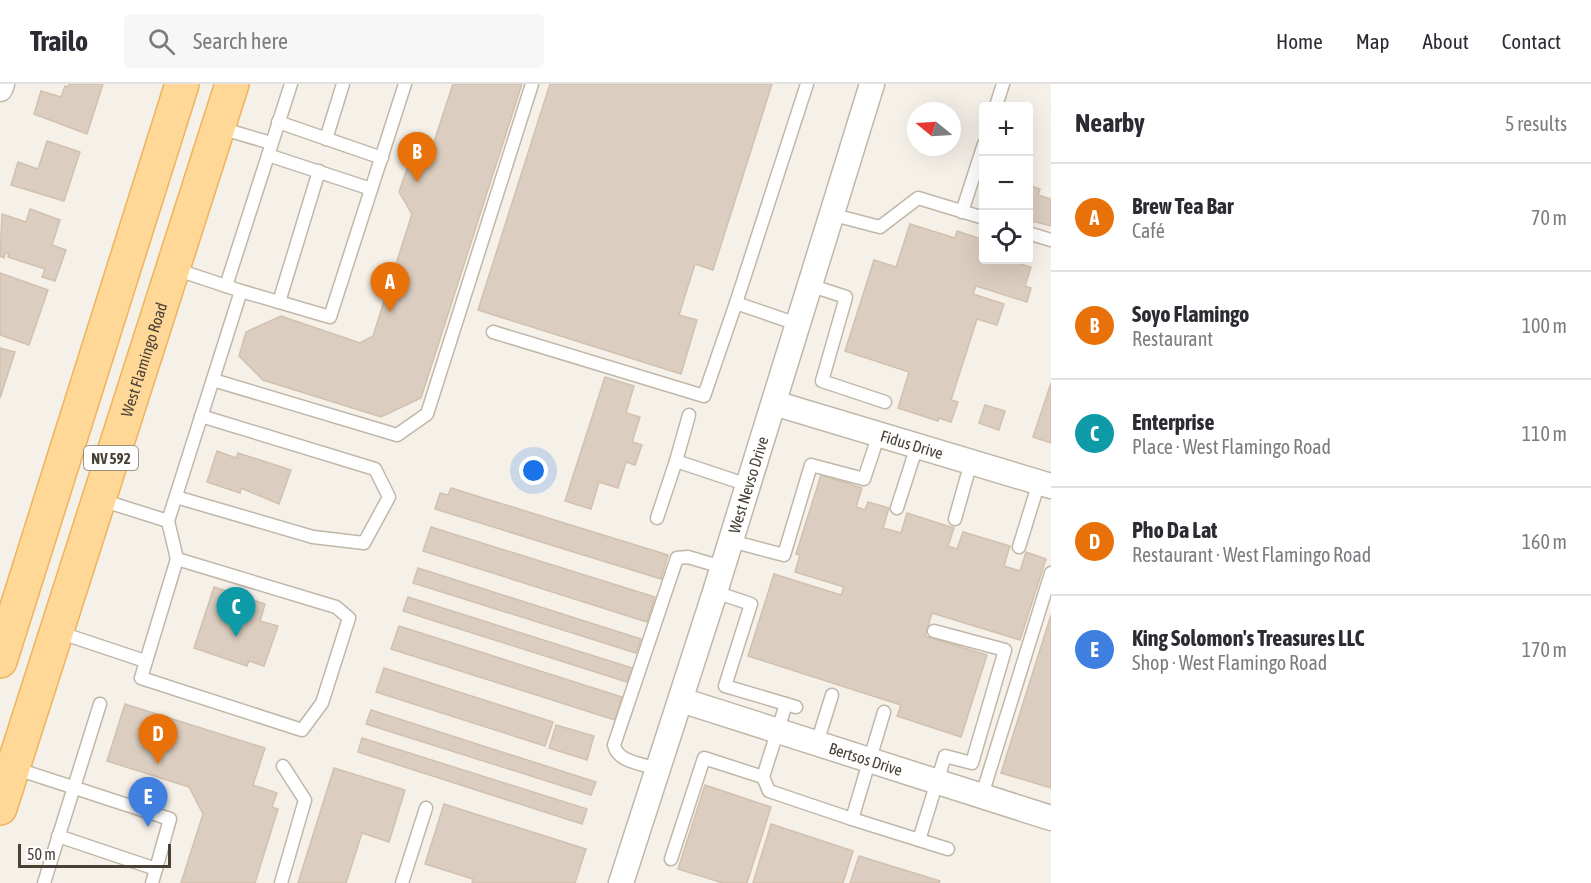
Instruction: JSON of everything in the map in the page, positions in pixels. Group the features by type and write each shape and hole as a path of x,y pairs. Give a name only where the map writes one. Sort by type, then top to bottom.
{"main road":[{"name":"NV 592","path":"0,661 182,84"},
{"name":"West Flamingo Road","path":"0,808 171,268 232,84"},
{"path":"98,500 82,491 80,484 84,460 120,341 124,269"},
{"path":"56,488 67,506 68,520 48,590 56,632"}],"street":[{"path":"0,89 2,84"},
{"name":"West Nevso Drive","path":"621,883 715,592 872,84"},
{"name":"Fidus Drive","path":"774,403 1045,484"},
{"name":"Bertsos Drive","path":"681,700 1051,818"}],"lane":[{"path":"226,286 291,84"},
{"path":"326,139 343,84"},
{"path":"171,268 330,316 405,84"},
{"path":"213,380 397,435 427,414 532,84"},
{"path":"493,332 704,396 807,84"},
{"path":"997,102 1003,84"},
{"path":"278,122 382,158"},
{"path":"219,127 319,171 371,189"},
{"path":"962,212 980,156"},
{"path":"279,302 319,171"},
{"path":"830,214 880,227 918,198 979,217"},
{"path":"1033,234 1051,240"},
{"path":"809,285 846,297 822,381 885,402"},
{"path":"177,559 336,607 348,618 322,703 302,730 141,678 177,559 168,521 241,291"},
{"path":"736,303 797,324"},
{"path":"657,518 689,415"},
{"path":"176,497 313,537 364,543 389,497 375,469 201,416"},
{"path":"730,541 784,555 811,465 864,479 879,434"},
{"path":"897,508 917,446"},
{"path":"676,461 748,485"},
{"path":"955,519 971,462"},
{"path":"1019,547 1045,484"},
{"path":"98,500 168,521"},
{"path":"658,769 621,758 615,753 614,745 677,558 688,557 722,567"},
{"path":"981,795 1051,573"},
{"path":"715,592 751,604 725,686 791,705 778,731 763,777 769,790 948,849"},
{"path":"919,840 945,756 972,763 1005,650 934,631"},
{"path":"56,632 145,661"},
{"path":"817,743 832,695"},
{"path":"44,883 100,704"},
{"path":"852,819 884,712"},
{"path":"671,859 704,758 763,777"},
{"path":"281,883 305,800 283,766"},
{"path":"13,768 170,819 152,883"},
{"path":"402,883 426,808"},
{"path":"58,836 156,868"}],"building":[{"path":"69,84 103,84 87,134 34,114 41,91 61,97 65,86 68,87"},
{"path":"453,84 522,84 421,398 381,417 263,380 239,356 246,332 281,316 360,343 373,336 412,214 399,192 407,169 429,157"},
{"path":"550,84 772,84 713,270 695,264 679,315 697,320 681,374 478,310"},
{"path":"47,141 80,152 64,201 11,185 18,162 38,169"},
{"path":"1033,187 1040,189 1038,195 1051,199 1051,226 1033,221"},
{"path":"30,209 60,220 52,245 66,250 55,281 42,277 45,269 8,257 9,254 5,253 4,258 0,256 2,214 26,222"},
{"path":"910,224 955,238 957,231 979,238 979,264 1021,264 1031,267 1025,286 1031,288 1027,302 976,286 973,294 1004,304 997,325 977,319 951,400 958,402 951,422 939,418 938,421 898,408 909,372 845,351 874,260 896,267"},
{"path":"0,273 48,290 29,345 0,335"},
{"path":"0,348 15,352 0,398"},
{"path":"605,377 634,386 626,413 640,417 632,442 642,445 635,465 626,462 618,488 599,482 591,509 565,501"},
{"path":"1051,383 1051,443 1033,437"},
{"path":"985,405 1005,411 999,430 979,423"},
{"path":"217,451 236,458 238,453 291,470 279,504 241,488 240,493 207,482"},
{"path":"821,475 862,488 856,507 865,510 868,502 889,508 883,528 901,533 907,513 954,528 948,546 957,549 963,532 1010,546 1004,566 1020,571 1026,552 1046,559 1020,640 932,613 925,636 987,655 961,737 897,716 901,705 748,656 774,574 841,595 844,587 795,572 800,555 796,554"},
{"path":"451,488 668,555 661,579 435,509 440,493 448,495"},
{"path":"431,527 655,597 647,622 423,551"},
{"path":"418,568 641,639 636,653 413,583"},
{"path":"214,587 265,604 260,621 278,626 264,666 249,661 247,666 194,648"},
{"path":"408,597 632,668 627,682 403,611"},
{"path":"1051,615 1051,788 1001,773"},
{"path":"399,626 622,697 615,720 391,649"},
{"path":"384,668 553,722 545,746 376,692"},
{"path":"125,704 265,748 253,785 277,793 272,807 278,809 255,883 181,883 203,814 189,787 107,761"},
{"path":"371,710 596,782 591,795 366,724"},
{"path":"556,725 594,736 587,760 549,748"},
{"path":"362,738 587,809 582,824 358,752"},
{"path":"334,768 405,790 389,842 362,833 346,883 298,883"},
{"path":"705,785 771,807 747,883 723,883 678,869"},
{"path":"444,804 586,849 575,883 472,883 473,879 425,864"},
{"path":"771,824 853,851 843,883 753,883"},
{"path":"859,856 940,881 939,883 850,883"}],"place":[{"name":"Soyo Flamingo","path":"417,182"},
{"name":"Brew Tea Bar","path":"390,312"},
{"name":"Enterprise","path":"236,637"},
{"name":"Pho Da Lat","path":"158,764"},
{"name":"King Solomon's Treasures LLC","path":"148,827"}]}
